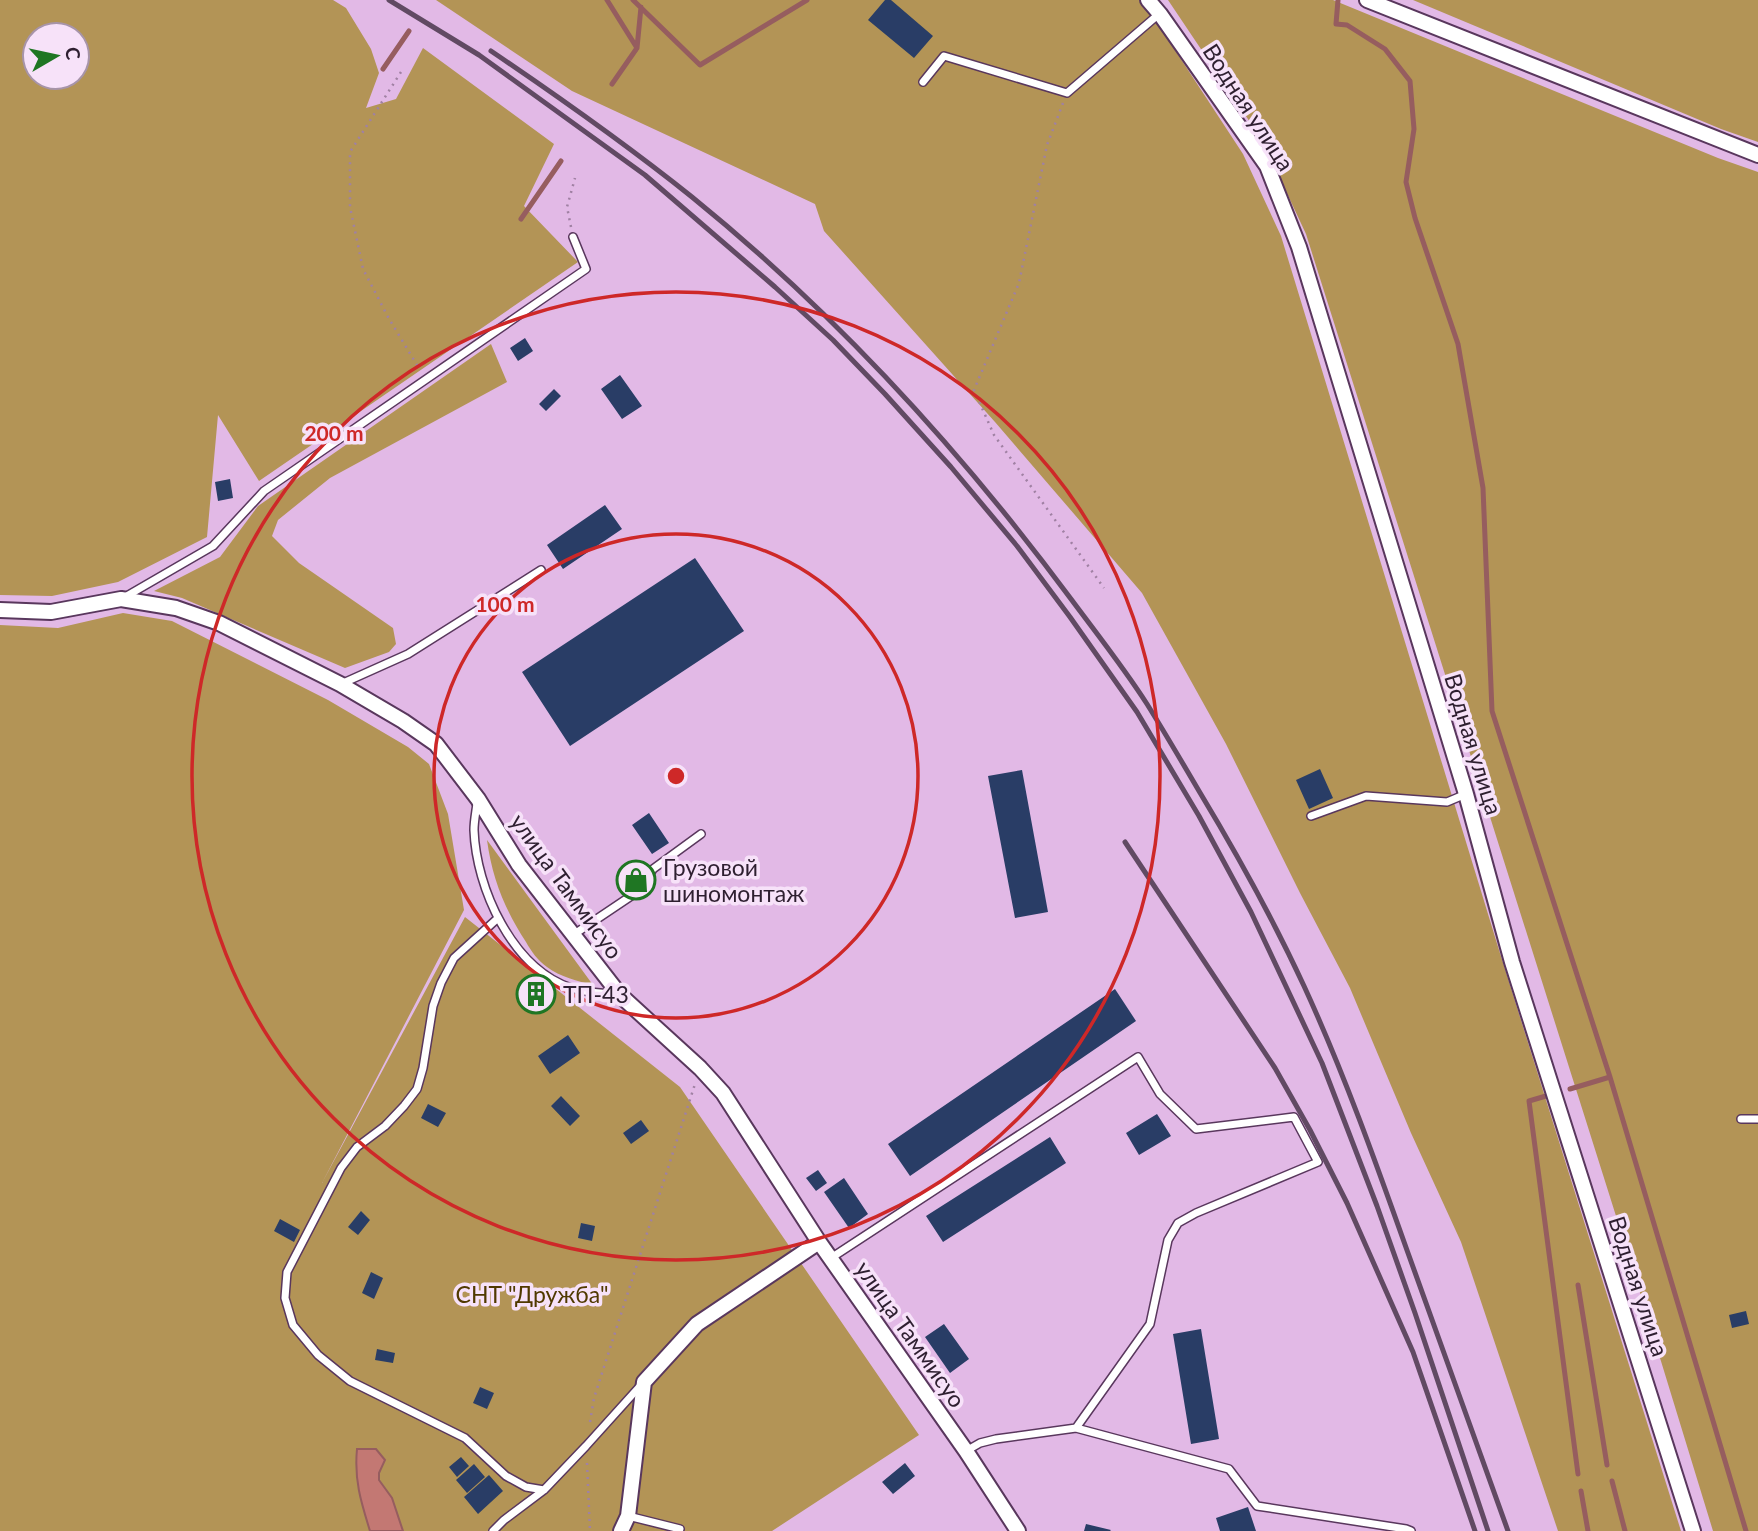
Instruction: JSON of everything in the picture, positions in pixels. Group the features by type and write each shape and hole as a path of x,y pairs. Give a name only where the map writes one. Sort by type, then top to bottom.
{"street":[{"name":"Водная улица","path":"1148,0 1267,166 1299,247 1466,794 1512,962 1693,1531"},
{"path":"1367,0 1758,155"},
{"name":"улица Таммисуо","path":"0,610 51,611 121,599 176,608 219,623 340,684 436,744 478,799 519,866 620,995 700,1068 723,1093 830,1259 966,1451 1018,1531"},
{"path":"621,1531 628,1516 643,1382 697,1324 819,1242"}],"lane":[{"path":"923,82 944,55 1067,93 1160,14"},
{"path":"121,599 213,546 264,491 586,269 573,237"},
{"path":"340,684 408,654 541,570"},
{"path":"1311,816 1366,796 1447,802 1466,794"},
{"path":"478,799 474,826 477,852 489,895 498,918 530,964 571,988 620,995"},
{"path":"573,935 640,890 653,869 701,834"},
{"path":"498,918 454,958 433,1006 417,1089 385,1126 357,1147 341,1168 287,1272 285,1298 293,1325 318,1355 350,1381 465,1438 506,1476 526,1488 544,1490"},
{"path":"830,1259 1138,1057 1160,1094 1196,1129 1294,1117 1318,1162 1178,1223 1168,1240 1150,1324 1076,1428"},
{"path":"1741,1119 1758,1119"},
{"path":"493,1531 544,1490 643,1382"},
{"path":"966,1451 980,1443 996,1439 1076,1428 1229,1469 1257,1506 1406,1528 1411,1531"},
{"path":"628,1516 680,1529"}],"path":[{"path":"401,72 350,152 349,207 363,269 426,380"},
{"path":"1067,93 1047,145 1018,283 974,390 994,435 1104,588"},
{"path":"573,237 567,207 575,178"},
{"path":"590,1531 586,1446 594,1398 700,1068"}],"green space":[{"path":"0,0 333,0 346,8 371,49 379,73 366,108 396,99 423,48 554,144 524,206 578,262 259,481 218,415 207,537 118,582 52,596 0,595"},
{"path":"436,0 1139,0 1154,18 1243,154 1281,236 1499,950 1681,1531 1558,1531 1461,1242 1411,1133 1350,988 1226,744 1142,593 995,422 824,231 815,204 572,91"},
{"path":"1168,0 1333,0 1758,172 1758,1531 1713,1531 1306,234 1262,140"},
{"path":"1413,0 1758,0 1758,142 1721,129"},
{"path":"491,344 507,382 330,478 278,520 272,536 299,563 393,628 396,644 389,652 345,668 182,598 154,591 220,557 258,506"},
{"name":"СНТ \"Дружба\"","path":"123,613 172,621 328,700 408,747 429,764 448,814 464,910 322,1183 465,917 680,1087 919,1435 772,1531 0,1531 0,625 58,628"},
{"path":"487,840 593,985 558,973 544,965 532,952 500,893"}],"shaded area":[{"path":"357,1449 376,1449 385,1460 379,1480 392,1498 403,1531 370,1531 357,1481"}],"building":[{"path":"885,0 891,0 933,36 914,58 868,20"},
{"path":"525,338 533,351 518,361 510,348"},
{"path":"620,375 642,406 622,419 601,389"},
{"path":"554,389 561,396 546,411 539,404"},
{"path":"230,479 233,498 218,501 215,482"},
{"path":"605,505 622,529 563,569 547,545"},
{"path":"695,558 744,631 570,746 522,672"},
{"path":"1320,769 1333,798 1309,809 1296,780"},
{"path":"1022,770 1048,912 1015,918 988,776"},
{"path":"649,813 669,843 652,854 632,825"},
{"name":"ТП-43","path":"541,984 547,996 532,1004 525,992"},
{"path":"1115,989 1136,1021 910,1176 888,1144"},
{"path":"568,1035 580,1053 550,1074 538,1056"},
{"path":"561,1096 580,1116 570,1126 551,1106"},
{"path":"428,1104 446,1113 438,1127 421,1118"},
{"path":"1157,1114 1171,1136 1139,1155 1126,1133"},
{"path":"641,1120 649,1131 631,1144 623,1133"},
{"path":"1050,1137 1066,1163 943,1242 926,1216"},
{"path":"818,1170 827,1183 816,1191 806,1178"},
{"path":"844,1178 868,1214 849,1228 824,1192"},
{"path":"361,1211 370,1220 358,1235 348,1227"},
{"path":"280,1219 300,1230 294,1242 274,1231"},
{"path":"581,1223 595,1226 592,1241 578,1238"},
{"path":"371,1272 383,1278 374,1299 362,1293"},
{"path":"1746,1311 1749,1324 1732,1328 1729,1315"},
{"path":"944,1324 969,1359 950,1373 925,1337"},
{"path":"1201,1329 1219,1439 1191,1444 1173,1334"},
{"path":"377,1349 395,1353 393,1363 375,1360"},
{"path":"480,1387 494,1393 487,1409 473,1403"},
{"path":"461,1457 469,1466 457,1477 449,1467"},
{"path":"905,1463 915,1476 893,1494 882,1482"},
{"path":"474,1464 485,1477 467,1493 456,1480"},
{"path":"489,1475 503,1491 478,1514 464,1497"},
{"path":"1248,1507 1256,1531 1220,1531 1216,1518"},
{"path":"1086,1524 1111,1530 1084,1531"}],"waterway":[{"path":"607,0 637,48 612,84"},
{"path":"633,0 700,65 807,0"},
{"path":"1338,0 1336,24 1347,25 1385,49 1410,81 1414,129 1406,182 1415,218 1458,344 1483,488 1492,711 1610,1077 1746,1531"},
{"path":"637,48 641,7"},
{"path":"383,69 409,31"},
{"path":"521,219 561,161"},
{"path":"1570,1089 1610,1077"},
{"path":"1546,1096 1529,1101 1578,1474"},
{"path":"1578,1285 1607,1465"},
{"path":"1612,1481 1625,1531"},
{"path":"1581,1491 1588,1531"}],"railway":[{"path":"389,0 479,55 645,175 775,287 833,340 951,467 1017,546 1070,617 1137,712 1199,816 1251,912 1322,1063 1415,1313 1488,1531"},
{"path":"491,51 593,122 692,197 796,288 846,336 986,490 1138,691 1254,887 1319,1019 1372,1152 1508,1531"},
{"path":"1125,842 1275,1068 1310,1130 1347,1203 1413,1352 1475,1531"}],"place":[{"name":"Грузовой шиномонтаж","path":"636,880"},
{"name":"ТП-43","path":"536,994"}]}
